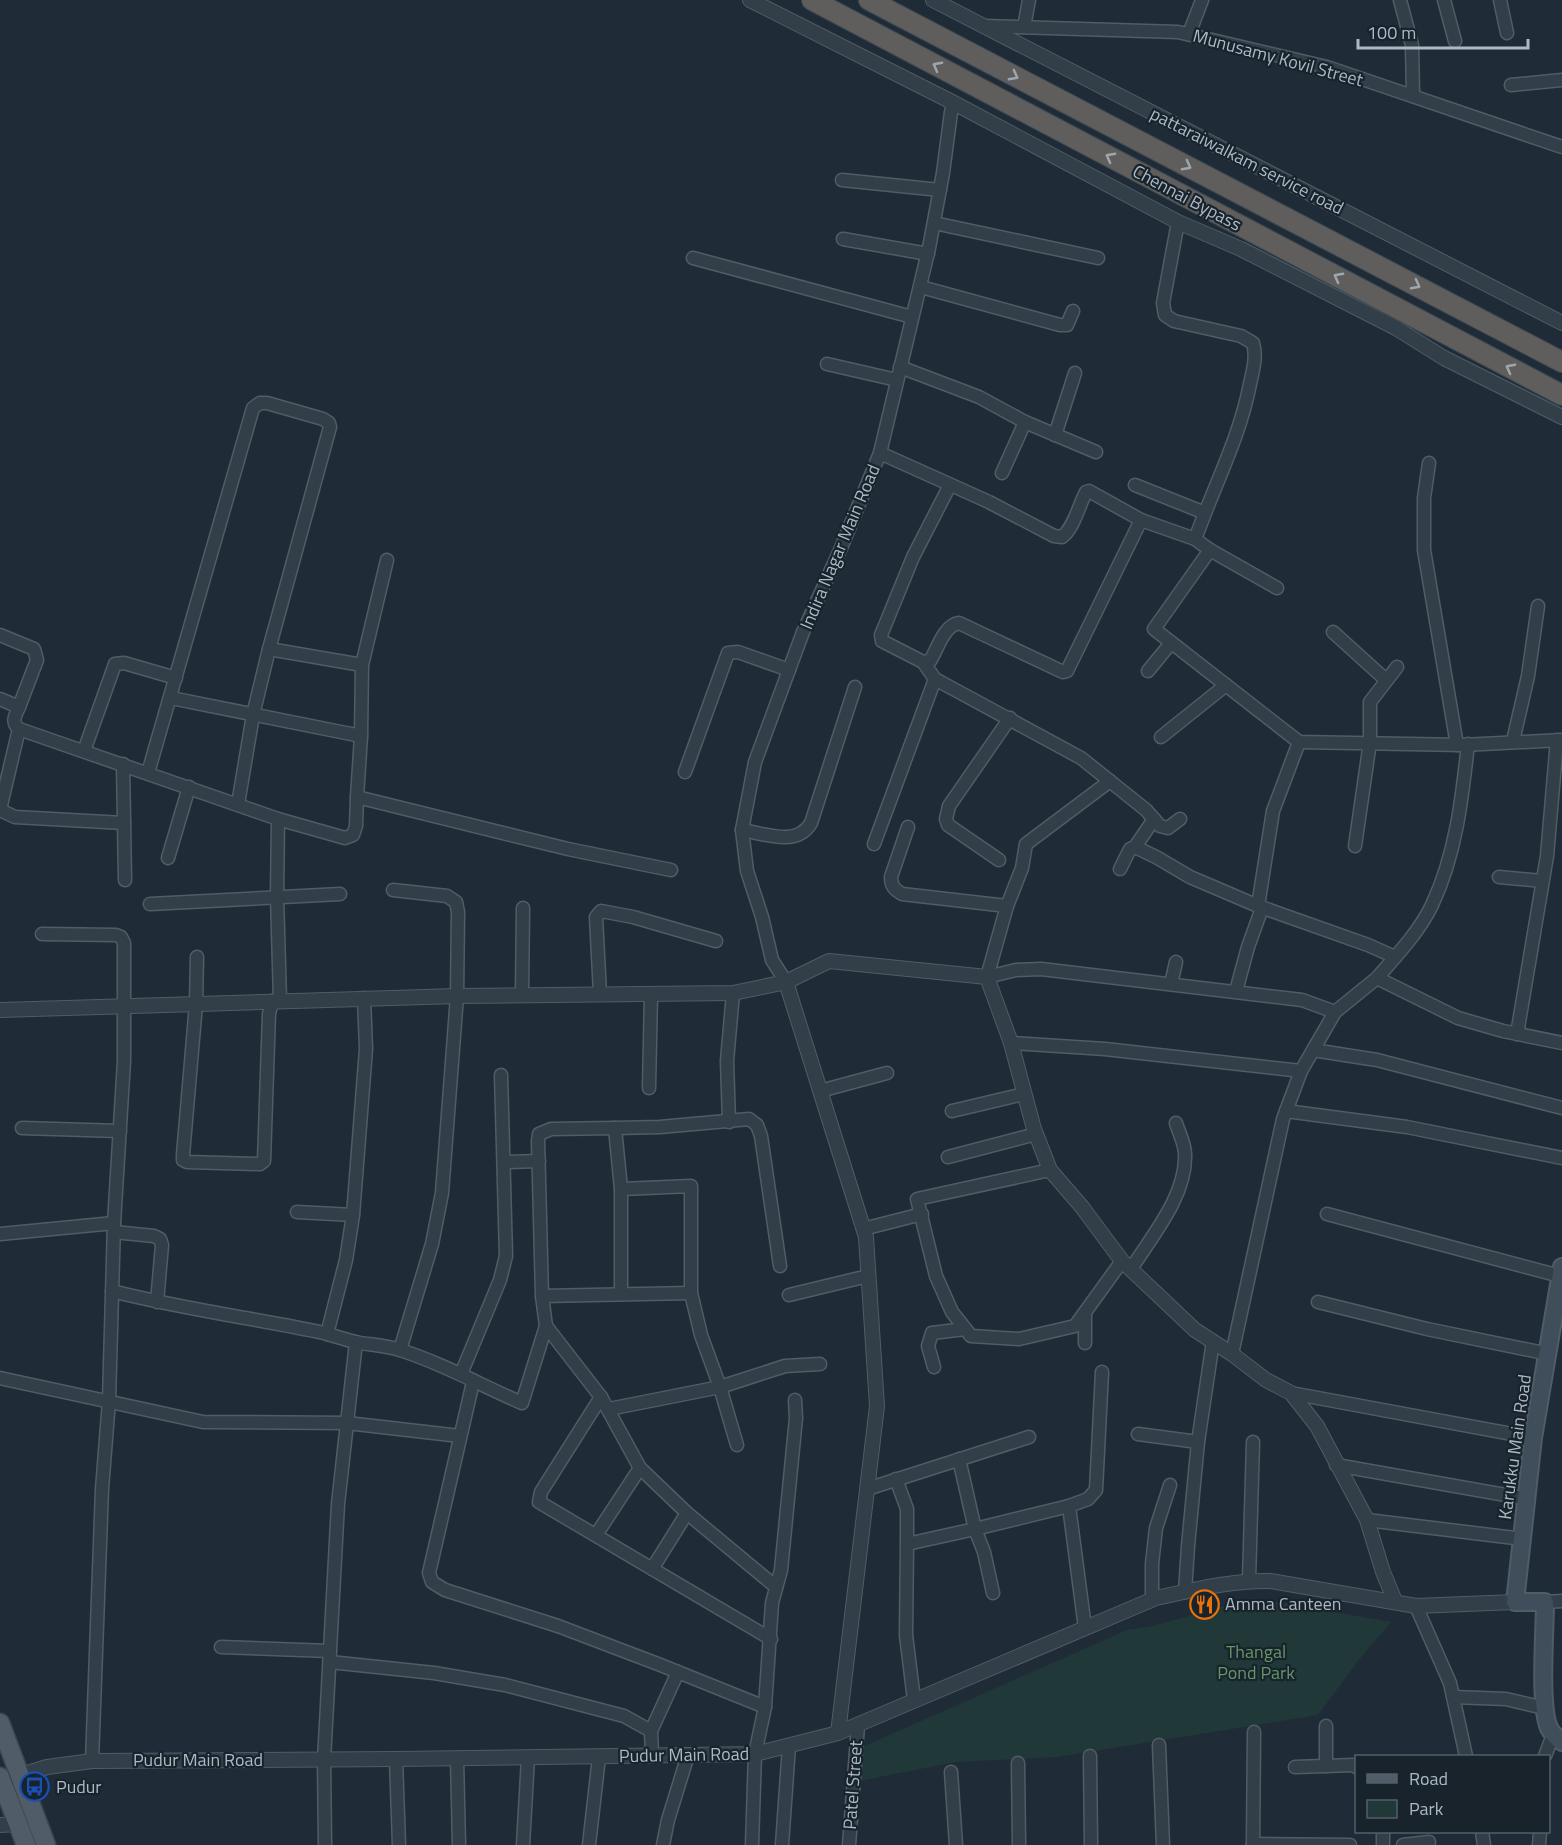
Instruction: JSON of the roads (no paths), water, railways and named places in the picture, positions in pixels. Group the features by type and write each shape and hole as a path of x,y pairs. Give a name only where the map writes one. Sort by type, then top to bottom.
{"highway":[{"name":"Chennai Bypass","path":"812,0 1562,395"},
{"name":"Chennai Bypass","path":"869,0 1562,362"}],"main road":[{"name":"Karukku Main Road","path":"1515,1602 1533,1438 1549,1354 1561,1271"},
{"path":"1515,1602 1554,1601 1544,1708 1549,1728 1558,1739"},
{"path":"0,1723 46,1845"},
{"path":"1,1780 9,1825 26,1845"}],"street":[{"path":"750,0 954,103 1178,222 1252,254 1396,328 1444,358 1562,417"},
{"name":"pattaraiwalkam service road","path":"933,0 1562,323"},
{"path":"1024,27 1029,0"},
{"path":"1190,34 1202,0"},
{"path":"1400,0 1412,45 1413,96"},
{"path":"1444,0 1455,41"},
{"path":"1500,0 1507,33"},
{"name":"Munusamy Kovil Street","path":"984,26 1190,34 1327,67 1562,147"},
{"path":"1511,85 1562,80"},
{"name":"Indira Nagar Main Road","path":"786,982 772,960 762,917 747,871 742,830 755,762 802,632 841,548 880,453 928,254 954,103"},
{"path":"842,180 940,190"},
{"path":"1178,222 1163,303 1165,315 1174,321 1241,336 1253,343 1256,355 1246,407 1238,434 1195,538"},
{"path":"934,223 1098,258"},
{"path":"843,239 928,254"},
{"path":"693,258 912,317"},
{"path":"921,287 1060,326 1066,326 1073,311"},
{"path":"827,364 897,380"},
{"path":"900,367 979,398 1025,422 1096,452"},
{"path":"1055,435 1075,373"},
{"path":"148,773 253,408 260,403 267,403 323,419 329,423 330,427 269,649 253,715 238,804"},
{"path":"1002,473 1025,422"},
{"path":"880,453 1054,536 1062,537 1068,533 1086,492 1089,491 1141,520 1195,538 1210,550 1277,588"},
{"path":"1232,1354 1265,1198 1286,1112 1301,1071 1335,1012 1377,978 1395,957 1431,906 1452,848 1462,801 1463,745 1424,549 1424,498 1429,463"},
{"path":"950,485 913,557 882,635 882,641 923,662 935,679 1081,758 1146,810 1160,826 1168,828 1180,819"},
{"path":"1135,485 1204,513"},
{"path":"923,662 930,661 948,630 954,624 959,623 1063,672 1067,671 1141,520"},
{"path":"1210,550 1154,629 1299,742 1463,745 1559,740 1547,856 1517,1034"},
{"path":"0,635 34,649 37,660 14,720 14,725 19,729 278,819 345,838 353,835 356,826 362,665 387,560"},
{"path":"1512,741 1528,676 1538,606"},
{"path":"1333,632 1386,680"},
{"path":"1148,671 1171,643"},
{"path":"269,649 362,665"},
{"path":"685,772 728,653 738,652 789,670"},
{"path":"84,751 115,664 124,663 176,678"},
{"path":"1355,846 1370,742 1370,702 1397,667"},
{"path":"874,844 935,679"},
{"path":"1161,738 1226,685"},
{"path":"742,830 793,838 806,833 855,687"},
{"path":"171,698 361,736"},
{"path":"0,699 19,707"},
{"path":"999,860 948,825 946,812 1010,718"},
{"path":"19,729 1,805 2,811 15,817 124,823"},
{"path":"1236,991 1260,907 1273,811 1299,742"},
{"path":"123,764 125,880"},
{"path":"1110,780 1026,844 1021,871 1007,906 987,976 1011,1043 1036,1134 1050,1170 1082,1207 1126,1265 1195,1330 1266,1380 1291,1393 1533,1438"},
{"path":"168,858 189,787"},
{"path":"357,797 568,849 671,870"},
{"path":"197,957 196,1004 183,1160 260,1164 264,1161 265,1156 269,1014 276,1001 278,819"},
{"path":"1120,869 1130,849 1135,847 1154,819"},
{"path":"908,827 891,878 891,884 895,890 902,894 1007,906"},
{"path":"1135,847 1190,877 1260,907 1368,945 1395,957"},
{"path":"1499,877 1542,881"},
{"path":"393,890 447,896 456,902 458,912 457,996 449,1118 439,1217 400,1350"},
{"path":"150,904 340,894"},
{"path":"522,995 524,908"},
{"path":"600,994 596,917 601,911 633,917 716,940"},
{"path":"42,934 116,935 121,937 124,943 120,1131 114,1228 109,1401 102,1489 92,1761"},
{"path":"0,1010 457,996 733,993 786,982 829,960 987,976 1016,970 1041,969 1308,1001 1335,1012"},
{"path":"1171,984 1176,962"},
{"path":"1377,978 1458,1018 1562,1043"},
{"path":"786,982 863,1229 868,1276 877,1406 838,1733"},
{"path":"729,1122 727,1061 733,993"},
{"path":"649,1088 651,994"},
{"path":"327,1334 346,1260 353,1215 366,1049 364,999"},
{"path":"1011,1043 1105,1049 1301,1071"},
{"path":"1313,1050 1377,1060 1562,1108"},
{"path":"820,1091 887,1073"},
{"path":"461,1374 500,1280 506,1256 501,1075"},
{"path":"952,1111 1024,1094"},
{"path":"1286,1112 1407,1127 1562,1158"},
{"path":"112,1291 400,1350 461,1374 473,1382 522,1403 546,1326 542,1296 539,1134 551,1129 660,1127 749,1119 757,1125 761,1136 780,1266"},
{"path":"1050,1170 917,1199 936,1276 952,1312 970,1336 1018,1339 1075,1326 1126,1265 1176,1198 1184,1178 1186,1152 1176,1123"},
{"path":"22,1128 120,1131"},
{"path":"615,1128 621,1189 621,1294"},
{"path":"948,1157 1036,1134"},
{"path":"504,1162 539,1161"},
{"path":"621,1189 691,1186 691,1293 701,1335 720,1387 737,1446"},
{"path":"297,1212 353,1215"},
{"path":"863,1229 922,1214"},
{"path":"1327,1214 1561,1271"},
{"path":"0,1234 114,1228 154,1236 160,1239 162,1245 157,1302"},
{"path":"789,1296 868,1276"},
{"path":"542,1296 691,1293"},
{"path":"1318,1302 1427,1329 1549,1354"},
{"path":"1085,1313 1085,1342"},
{"path":"546,1326 609,1409 640,1468 687,1513 776,1587"},
{"path":"934,1367 928,1346 932,1333 965,1329"},
{"path":"1185,1592 1198,1442 1213,1341"},
{"path":"325,1845 324,1760 338,1504 356,1342"},
{"path":"609,1409 720,1387 785,1366 820,1364"},
{"path":"907,1544 1069,1506 1088,1499 1096,1490 1102,1372"},
{"path":"0,1378 203,1422 347,1423 460,1436"},
{"path":"473,1382 429,1573 432,1582 445,1590 558,1626 765,1707"},
{"path":"1291,1393 1317,1426 1367,1520 1395,1601"},
{"path":"601,1397 541,1492 539,1502 771,1639"},
{"path":"752,1845 755,1754 765,1707 772,1604 781,1570 796,1418 795,1400"},
{"path":"1138,1434 1198,1442"},
{"path":"867,1489 1029,1437"},
{"path":"1249,1581 1253,1442"},
{"path":"959,1460 993,1593"},
{"path":"1336,1465 1528,1499"},
{"path":"596,1535 640,1468"},
{"path":"896,1479 907,1509 906,1635 914,1700"},
{"path":"1152,1600 1152,1564 1156,1528 1170,1485"},
{"path":"1069,1506 1085,1628"},
{"path":"652,1569 687,1513"},
{"path":"1367,1520 1523,1539"},
{"name":"Pudur Main Road","path":"1,1780 46,1767 92,1761 755,1754 838,1733 1152,1600 1185,1592 1249,1581 1270,1581 1416,1606 1515,1602"},
{"path":"1416,1606 1450,1683 1466,1755"},
{"path":"221,1647 330,1656 505,1684 624,1716 651,1731"},
{"path":"652,1756 651,1731 678,1672"},
{"path":"1453,1697 1506,1699 1544,1708"},
{"name":"Patel Street","path":"849,1845 858,1725"},
{"path":"1326,1726 1326,1766"},
{"path":"1254,1732 1253,1845 1350,1845"},
{"path":"1546,1755 1558,1739"},
{"path":"1158,1745 1162,1845"},
{"path":"782,1845 789,1746"},
{"path":"663,1845 668,1820 688,1755"},
{"path":"1090,1756 1091,1845"},
{"path":"589,1845 599,1757"},
{"path":"457,1758 459,1845"},
{"path":"523,1845 528,1758"},
{"path":"396,1759 399,1845"},
{"path":"1017,1763 1019,1845"},
{"path":"1294,1767 1355,1766"},
{"path":"951,1772 956,1845"},
{"path":"1404,1845 1429,1842"}],"place":[{"name":"Amma Canteen","path":"1204,1604"},
{"name":"Pudur","path":"35,1787"}],"park label":[{"name":"Thangal Pond Park","path":"1256,1662"}]}
